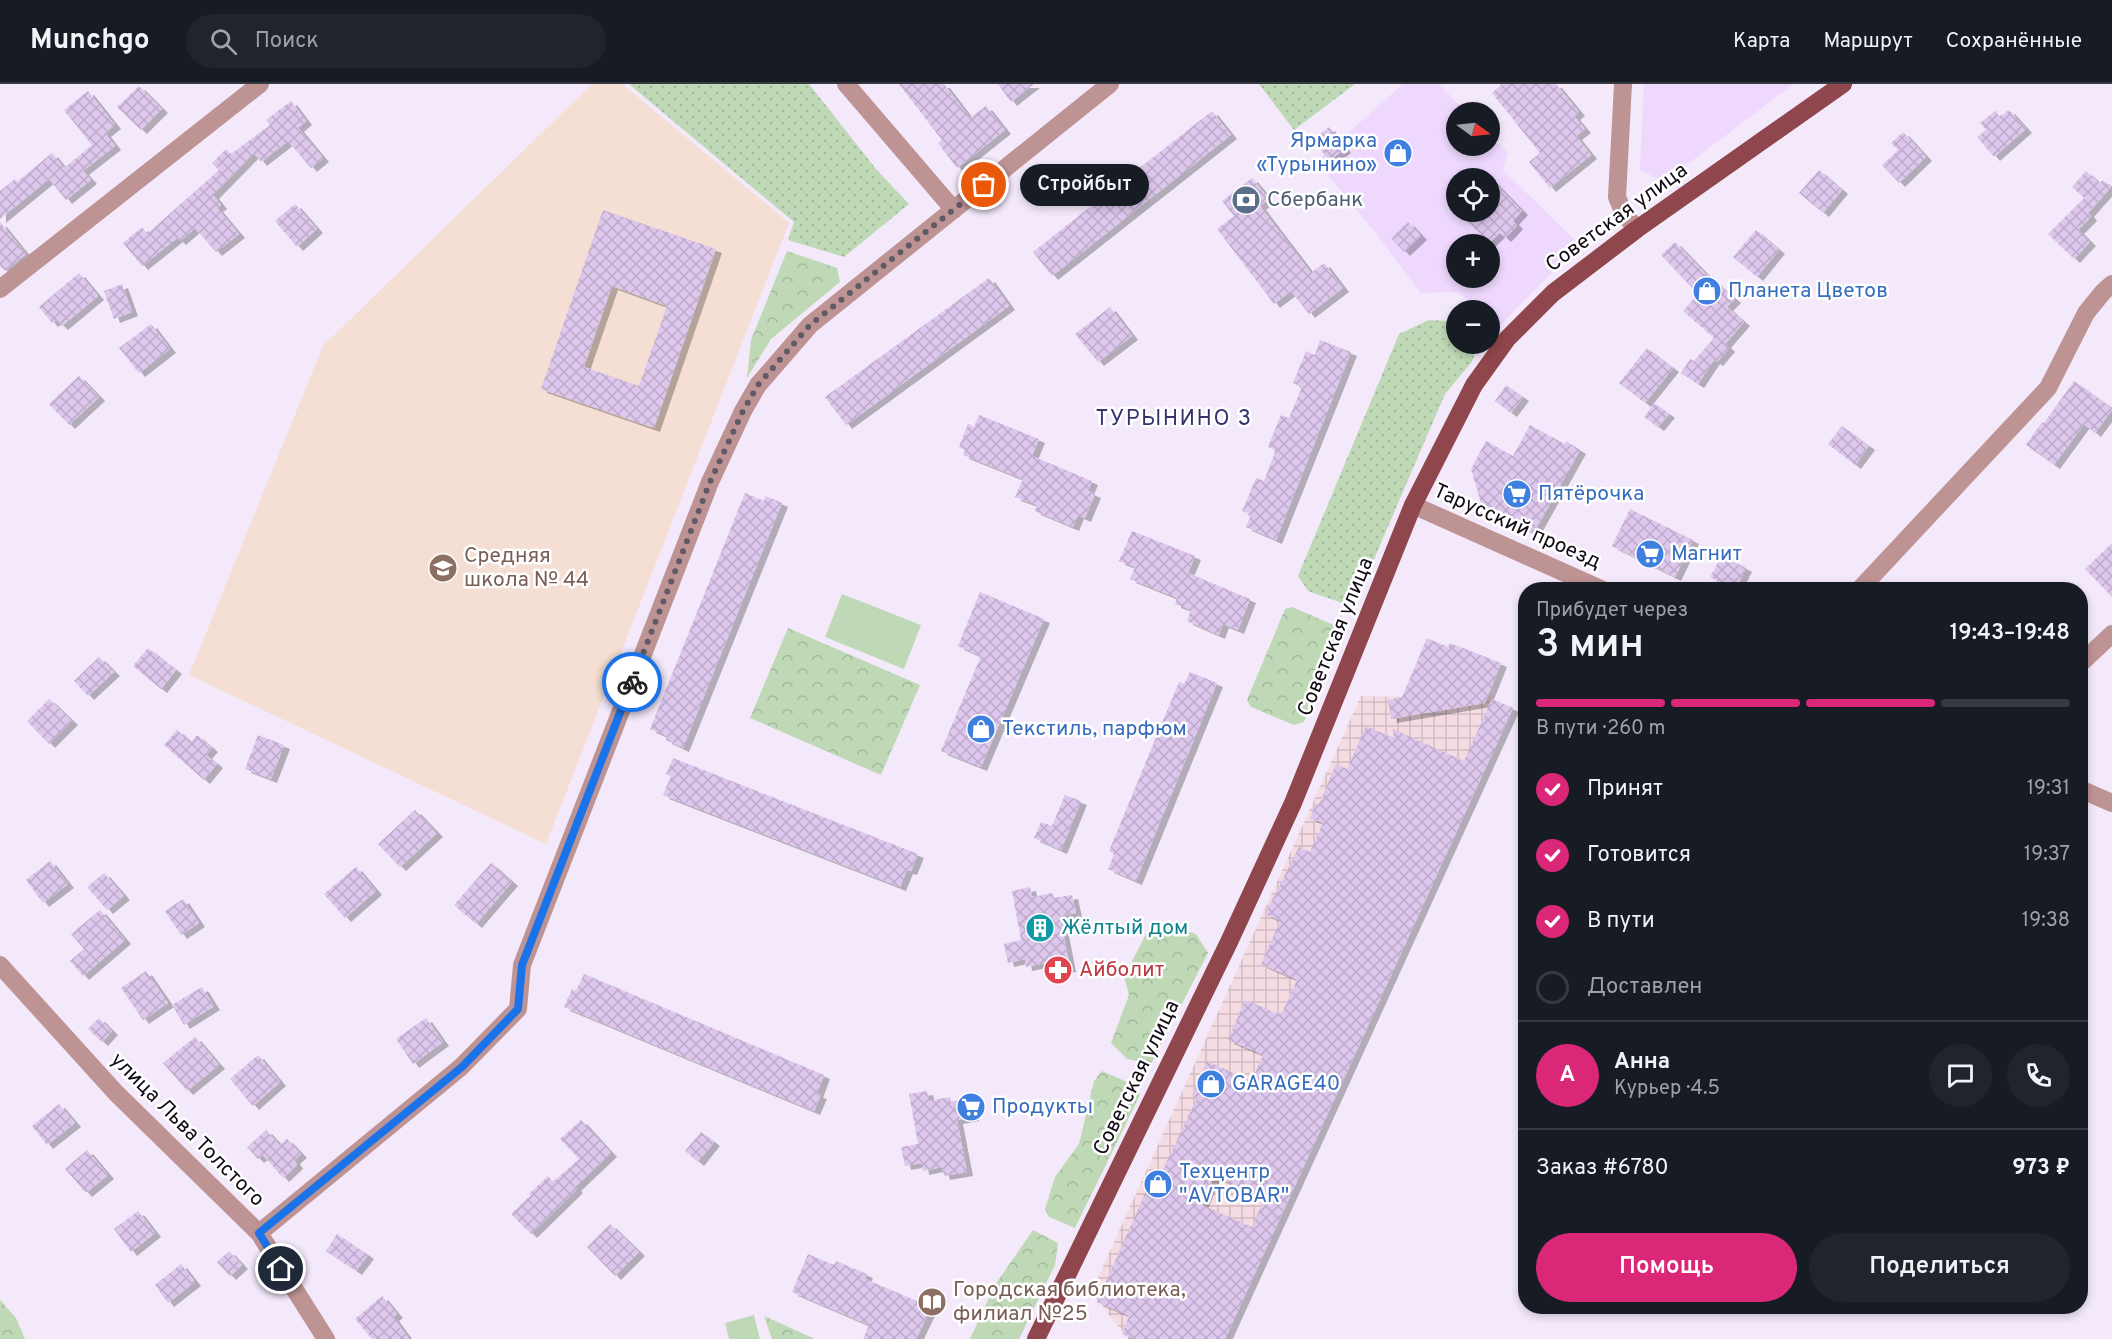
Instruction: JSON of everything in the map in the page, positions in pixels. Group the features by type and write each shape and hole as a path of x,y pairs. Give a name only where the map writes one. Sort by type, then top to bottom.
{"main road":[{"name":"Советская улица","path":"1036,1339 1229,942 1293,803 1413,505 1473,385 1506,339 1553,293 1637,229 1843,84"}],"street":[{"path":"0,289 260,84"},
{"path":"846,84 954,210"},
{"path":"259,1233 462,1067 518,1009 522,965 710,482 743,411 758,385 810,325 1110,84"},
{"path":"1623,84 1617,197 1624,214 1637,229"},
{"path":"1866,582 2048,388 2086,313 2103,292 2112,285"},
{"name":"Тарусский проезд","path":"1413,505 1585,582"},
{"path":"2088,656 2112,634"},
{"path":"2088,792 2112,803"},
{"name":"улица Льва Толстого","path":"0,965 116,1093 259,1233 326,1339"}],"shaded area":[{"name":"Средняя школа № 44","path":"592,84 622,84 789,223 546,844 189,675 323,346"},
{"path":"1403,84 1439,84 1456,102 1446,102 1446,156 1500,156 1500,145 1508,151 1503,170 1580,245 1500,325 1500,300 1469,300 1458,292 1421,293 1317,161"},
{"path":"1644,84 1794,84 1664,182 1640,170"},
{"path":"1480,681 1494,700 1513,708 1225,1339 1129,1339 1091,1293 1361,696 1402,697"}],"green space":[{"path":"631,84 809,84 876,169 909,204 844,257 788,240 794,222"},
{"path":"1259,84 1355,84 1294,130"},
{"path":"787,251 837,268 840,282 771,339 747,378 751,340"},
{"path":"1429,320 1446,321 1446,354 1475,354 1471,363 1445,394 1359,594 1342,603 1308,591 1298,576 1399,334"},
{"path":"842,594 921,625 904,669 825,637"},
{"path":"1292,607 1336,626 1340,634 1304,722 1294,725 1251,707 1247,700 1285,609"},
{"path":"788,628 920,685 881,775 750,718"},
{"path":"1150,926 1175,927 1196,934 1208,953 1151,1064 1127,1059 1111,1043 1129,995 1124,977"},
{"path":"1102,1071 1134,1085 1140,1095 1075,1228 1049,1217 1045,1209 1055,1177 1079,1144 1094,1081"},
{"path":"1033,1230 1058,1243 1055,1265 1019,1339 970,1339 995,1285"},
{"path":"0,1300 16,1318 25,1339 0,1339"},
{"path":"754,1315 760,1339 729,1339 725,1323"},
{"path":"764,1316 815,1339 772,1339"}],"building":[{"path":"899,84 944,84 970,118 986,106 1005,130 957,168 938,143 942,140"},
{"path":"998,84 1034,84 1011,102"},
{"path":"1502,84 1556,84 1579,112 1574,116 1585,129 1576,136 1591,155 1550,188 1529,162 1540,153 1492,93"},
{"path":"139,86 162,109 141,130 117,107"},
{"path":"88,91 115,125 105,133 115,146 83,171 91,180 66,200 49,179 0,219 0,191 15,179 17,182 52,153 64,168 92,145 64,110"},
{"path":"291,101 306,121 298,128 323,158 311,168 288,141 261,162 254,153 213,195 221,205 217,208 239,234 216,252 195,228 180,241 177,238 142,266 123,243 142,227 147,234 219,170 212,163 226,149 231,154 270,125 266,120"},
{"path":"2009,110 2026,129 1994,157 1977,137 1986,130 1980,123 1995,111 2000,117"},
{"path":"1212,111 1231,135 1052,276 1033,252"},
{"path":"1329,127 1345,149 1329,161 1313,139"},
{"path":"1903,132 1926,157 1899,183 1882,165 1898,150 1891,143"},
{"path":"1819,170 1842,190 1823,213 1799,193"},
{"path":"2086,171 2099,183 2103,180 2111,187 2088,213 2091,217 2078,230 2090,242 2074,259 2048,234 2084,198 2072,187"},
{"path":"1252,178 1269,199 1260,206 1311,273 1324,263 1343,288 1309,314 1291,291 1274,304 1217,229 1234,216 1222,201"},
{"path":"1500,188 1522,211 1513,221 1517,225 1505,238 1500,233 1480,234 1468,222 1500,222"},
{"path":"295,204 317,229 297,247 275,221"},
{"path":"603,210 716,249 654,428 541,389","holes":["612,286 667,306 639,386 584,367"]},
{"path":"0,222 26,254 5,271 0,266"},
{"path":"1408,222 1421,236 1404,252 1391,238"},
{"path":"1756,230 1779,250 1757,277 1733,257"},
{"path":"1675,242 1705,273 1735,299 1727,307 1744,322 1725,344 1729,348 1717,362 1714,360 1698,384 1681,373 1690,359 1694,361 1714,338 1683,311 1698,294 1661,255"},
{"path":"79,273 98,296 62,326 56,320 52,323 39,307"},
{"path":"989,278 1009,306 846,425 825,397"},
{"path":"122,284 132,312 114,319 104,291"},
{"path":"1110,307 1132,336 1098,362 1075,334"},
{"path":"151,324 170,349 139,373 119,348"},
{"path":"1320,340 1351,352 1276,540 1246,527 1251,514 1242,511 1256,478 1264,481 1276,450 1268,447 1281,415 1289,418 1302,387 1293,383 1306,351 1315,355"},
{"path":"1647,348 1673,368 1645,403 1619,383"},
{"path":"79,376 99,397 69,425 49,404"},
{"path":"2074,381 2112,410 2095,433 2084,424 2054,465 2026,445"},
{"path":"1506,385 1523,397 1511,413 1495,401"},
{"path":"1654,403 1669,414 1658,427 1644,417"},
{"path":"979,415 1039,439 1032,456 1092,481 1088,491 1095,494 1085,518 1078,515 1073,527 1035,511 1037,505 1015,497 1023,479 963,455 965,450 959,447 968,424 974,427"},
{"name":"Пятёрочка","path":"1530,425 1580,450 1533,534 1481,503 1471,469 1486,441 1513,456"},
{"path":"1842,426 1869,446 1855,465 1828,444"},
{"path":"745,493 764,501 766,496 782,503 683,748 666,740 667,736 650,729"},
{"path":"1630,509 1693,540 1675,577 1612,546"},
{"path":"1132,531 1195,556 1188,573 1250,599 1238,630 1223,624 1219,635 1187,621 1191,610 1175,604 1177,598 1130,579 1135,567 1119,561"},
{"path":"2112,543 2112,597 2085,569"},
{"path":"1722,555 1746,568 1739,582 1720,582 1710,577"},
{"path":"980,592 1044,619 981,767 941,751 981,656 958,646"},
{"path":"1427,638 1448,647 1450,643 1501,663 1485,703 1391,719 1388,700 1402,697"},
{"path":"148,648 176,670 161,689 133,666"},
{"path":"99,657 114,672 88,696 74,681"},
{"path":"1190,672 1217,683 1136,881 1108,869 1114,854 1109,851 1179,682 1184,684"},
{"path":"49,699 72,721 49,744 27,721"},
{"path":"1492,699 1513,708 1225,1339 1133,1339 1122,1334 1129,1316 1097,1302 1154,1173 1160,1176 1197,1098 1192,1095 1207,1061 1251,1081 1263,1055 1228,1040 1245,1000 1281,1015 1297,980 1261,964 1280,921 1265,914 1299,847 1310,852 1323,823 1310,818 1316,803 1319,804 1336,764 1347,769 1366,726 1394,738 1393,729 1464,761","holes":["1214,1176 1264,1199 1252,1227 1202,1205"]},
{"path":"177,730 191,742 197,735 212,748 206,755 217,764 204,780 164,745"},
{"path":"258,735 284,745 271,779 245,769"},
{"path":"673,758 918,854 911,871 907,870 900,887 663,795 671,776 666,774"},
{"path":"1065,795 1081,801 1061,850 1034,838 1041,822 1052,826"},
{"path":"415,810 437,833 400,867 378,844"},
{"path":"50,861 68,884 43,903 26,880"},
{"path":"491,863 512,882 476,924 454,905"},
{"path":"356,867 376,891 345,918 324,894"},
{"path":"104,873 124,896 107,910 87,887"},
{"name":"Жёлтый дом","path":"1030,887 1032,897 1053,893 1054,898 1072,895 1076,913 1060,916 1070,968 1047,972 1045,963 1026,967 1025,959 1008,963 1004,944 1021,940 1012,891"},
{"path":"183,899 199,923 181,935 165,911"},
{"path":"100,910 125,940 83,976 70,961 84,949 71,934"},
{"path":"146,971 168,1003 143,1020 121,988"},
{"path":"584,974 824,1075 817,1094 821,1095 814,1111 564,1007 572,989 576,991"},
{"path":"202,987 214,1006 184,1025 172,1005"},
{"path":"99,1018 112,1031 102,1042 88,1029"},
{"path":"426,1018 443,1042 413,1064 396,1039"},
{"path":"195,1037 219,1065 187,1091 163,1063"},
{"path":"258,1055 280,1082 253,1106 230,1079"},
{"path":"927,1091 929,1101 950,1097 951,1102 970,1098 973,1117 957,1120 967,1172 944,1176 942,1167 923,1171 922,1163 905,1166 901,1147 918,1144 909,1094"},
{"path":"59,1104 75,1123 47,1145 32,1126"},
{"path":"581,1120 611,1153 531,1234 511,1214 548,1176 553,1182 579,1159 560,1139"},
{"path":"266,1130 280,1145 287,1139 301,1154 294,1160 297,1165 283,1178 263,1155 258,1159 247,1147"},
{"path":"701,1132 714,1142 698,1162 685,1151"},
{"path":"87,1150 108,1175 86,1193 65,1169"},
{"path":"138,1211 155,1233 131,1252 114,1229"},
{"path":"610,1224 639,1252 615,1276 587,1247"},
{"path":"337,1234 368,1255 356,1271 326,1251"},
{"path":"229,1251 242,1265 230,1276 217,1262"},
{"path":"808,1254 834,1265 836,1261 867,1274 865,1279 917,1301 928,1298 933,1302 916,1339 863,1339 869,1325 792,1292"},
{"path":"181,1264 195,1282 168,1303 155,1285"},
{"path":"382,1296 397,1314 393,1317 409,1339 372,1339 355,1319"}],"way so far":[{"path":"632,682 710,482 743,411 758,385 810,325 984,185"}],"place":[{"name":"Ярмарка «Турынино»","path":"1398,153"},
{"name":"Стройбыт","path":"984,185"},
{"name":"Сбербанк","path":"1246,200"},
{"name":"Планета Цветов","path":"1707,291"},
{"name":"Пятёрочка","path":"1517,494"},
{"name":"Магнит","path":"1650,554"},
{"name":"Средняя школа № 44","path":"443,568"},
{"name":"Текстиль, парфюм","path":"981,729"},
{"name":"Жёлтый дом","path":"1040,928"},
{"name":"Айболит","path":"1058,970"},
{"name":"GARAGE40","path":"1211,1084"},
{"name":"Продукты","path":"971,1107"},
{"name":"Техцентр \"AVTOBAR\"","path":"1158,1184"},
{"name":"Городская библиотека, филиал №25","path":"932,1302"}],"district":[{"name":"ТУРЫНИНО 3","path":"1174,419"}],"route":[{"path":"281,1269 259,1233 462,1067 518,1009 522,965 632,682"}]}
